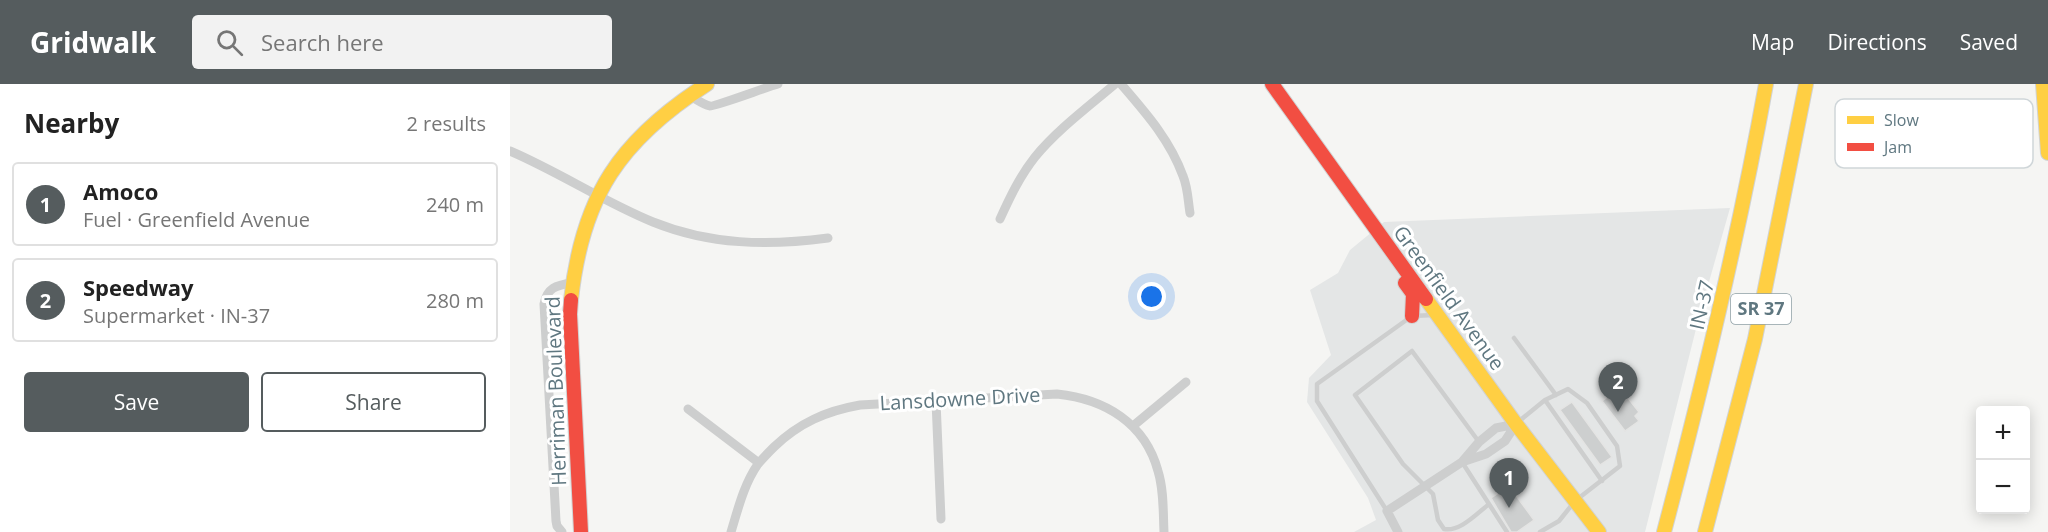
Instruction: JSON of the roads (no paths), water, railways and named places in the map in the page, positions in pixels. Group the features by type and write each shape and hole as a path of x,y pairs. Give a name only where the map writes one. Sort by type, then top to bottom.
{"main road":[{"name":"Herriman Boulevard","path":"581,532 570,334 572,283 583,230 608,179 630,146 669,109 707,84"},
{"name":"Greenfield Avenue","path":"1272,84 1516,424 1599,532"},
{"name":"IN-37","path":"1664,532 1723,302 1766,84"},
{"name":"SR 37","path":"1705,532 1755,339 1806,84"},
{"path":"2043,84 2048,153"},
{"path":"1344,185 1365,226 1413,294 1412,316"},
{"path":"1653,532 1711,313 1723,302"}],"street":[{"path":"688,95 706,105 715,106 778,84"},
{"path":"1000,219 1024,172 1035,157 1115,84"},
{"path":"1121,84 1150,118 1173,152 1184,177 1190,213"},
{"path":"510,151 654,223 720,240 753,244 828,238"},
{"path":"562,532 556,521 544,304 549,290 561,284 572,283"},
{"path":"1132,426 1186,382"},
{"name":"Lansdowne Drive","path":"731,532 740,501 759,463 796,429 821,415 860,405 1057,394 1090,400 1107,407 1132,426 1148,447 1158,471 1164,532"},
{"path":"936,401 941,519"},
{"path":"688,410 759,463"},
{"path":"1462,462 1479,442 1496,428 1516,424"},
{"path":"1398,532 1387,511 1462,462 1486,454 1505,441 1516,424"}],"lane":[{"path":"1387,511 1317,402 1317,384 1412,316 1437,315"},
{"path":"1514,338 1556,394"},
{"path":"1479,442 1412,351 1355,395 1403,464 1433,494 1438,520 1444,529 1457,528 1488,505"},
{"path":"1516,424 1545,400 1568,389 1587,403 1617,446 1620,466 1575,501 1559,520 1540,532"},
{"path":"1545,400 1602,481"},
{"path":"1462,462 1507,532"}],"place":[{"name":"Speedway","path":"1618,412"},
{"name":"Amoco","path":"1509,508"}]}
